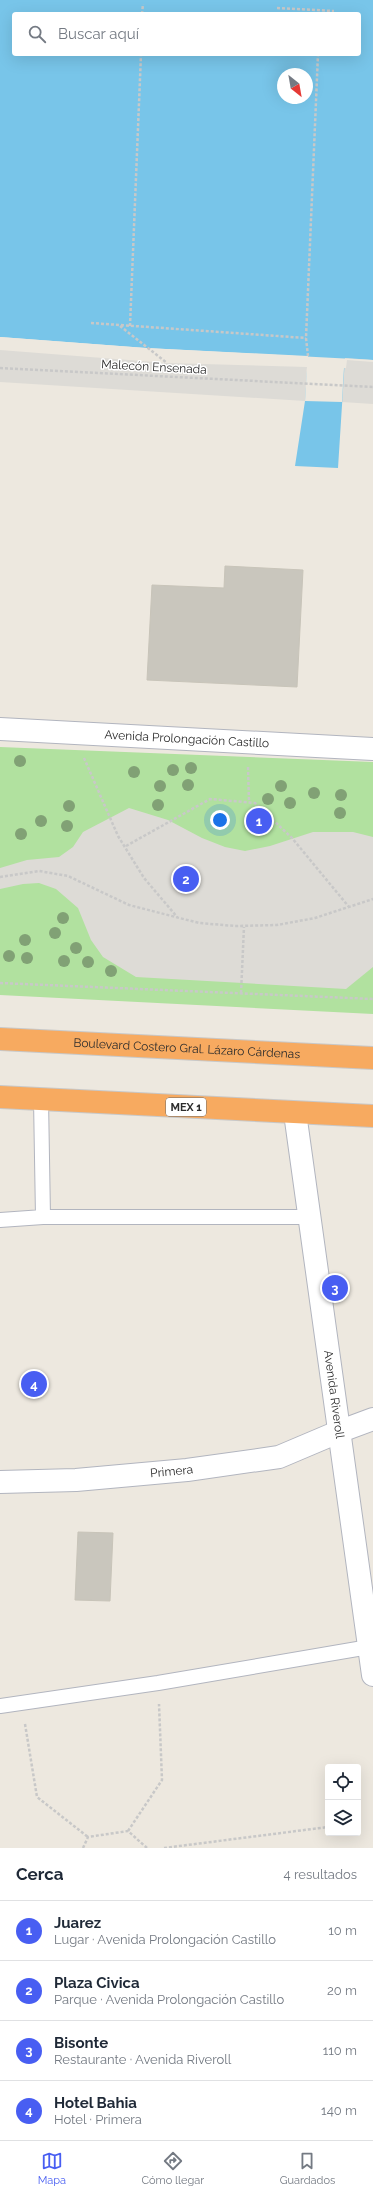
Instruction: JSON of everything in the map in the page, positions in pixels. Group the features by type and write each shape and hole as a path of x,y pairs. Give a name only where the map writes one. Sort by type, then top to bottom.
{"highway":[{"name":"Boulevard Costero Gral. Lázaro Cárdenas","path":"0,1039 373,1058"},
{"name":"MEX 1","path":"0,1097 295,1114 373,1116"}],"main road":[{"name":"Avenida Prolongación Castillo","path":"0,729 373,749"},
{"name":"Avenida Riveroll","path":"295,1114 308,1217 373,1675"},
{"name":"Primera","path":"0,1482 76,1480 187,1470 279,1457 373,1419"}],"lane":[{"path":"41,1099 43,1217"},
{"path":"0,1220 43,1217 308,1217"},
{"path":"0,1706 158,1683 369,1646"}],"path":[{"path":"142,12 143,4"},
{"path":"277,8 334,11"},
{"path":"130,326 141,56"},
{"path":"308,356 306,338 318,56"},
{"path":"91,323 306,338"},
{"path":"120,325 167,363"},
{"name":"Malecón Ensenada","path":"0,368 373,387"},
{"path":"83,755 109,818 144,878 178,919"},
{"path":"248,761 249,802"},
{"path":"126,846 210,799 255,803 292,838 349,907"},
{"path":"0,877 39,871 68,876 130,905 178,919 199,923 244,927 277,925 315,918 373,899"},
{"path":"241,993 244,927"},
{"path":"0,983 373,999"},
{"path":"24,1722 37,1797 88,1837 128,1831 162,1780 158,1683"},
{"path":"164,1848 325,1828"},
{"path":"128,1831 147,1848"},
{"path":"83,1848 88,1837"}],"green space":[{"path":"0,747 373,762 373,1014 0,995"}],"shaded area":[{"path":"0,350 167,363 307,367 305,401 0,382"},
{"path":"345,358 373,360 373,404 342,402"},
{"path":"129,808 168,820 202,838 225,847 245,851 270,846 313,832 353,832 373,837 373,967 346,989 136,977 103,957 91,940 78,908 56,889 39,883 23,884 0,889 0,868 27,860 59,857 73,847 83,832"}],"water":[{"path":"0,0 373,0 373,360 345,358 338,468 295,466 305,401 308,356 146,348 0,337"}],"pier":[{"path":"0,337 146,348 373,360 373,362 347,360 346,368 344,368 342,402 305,401 307,367 305,367 306,358 146,350 0,339"}],"building":[{"path":"225,566 303,570 297,687 147,680 152,585 224,588"},
{"path":"78,1532 113,1533 110,1601 75,1600"}],"place":[{"name":"Juarez","path":"259,821"},
{"name":"Plaza Civica","path":"186,879"},
{"name":"Bisonte","path":"335,1288"},
{"name":"Hotel Bahia","path":"34,1384"}]}
